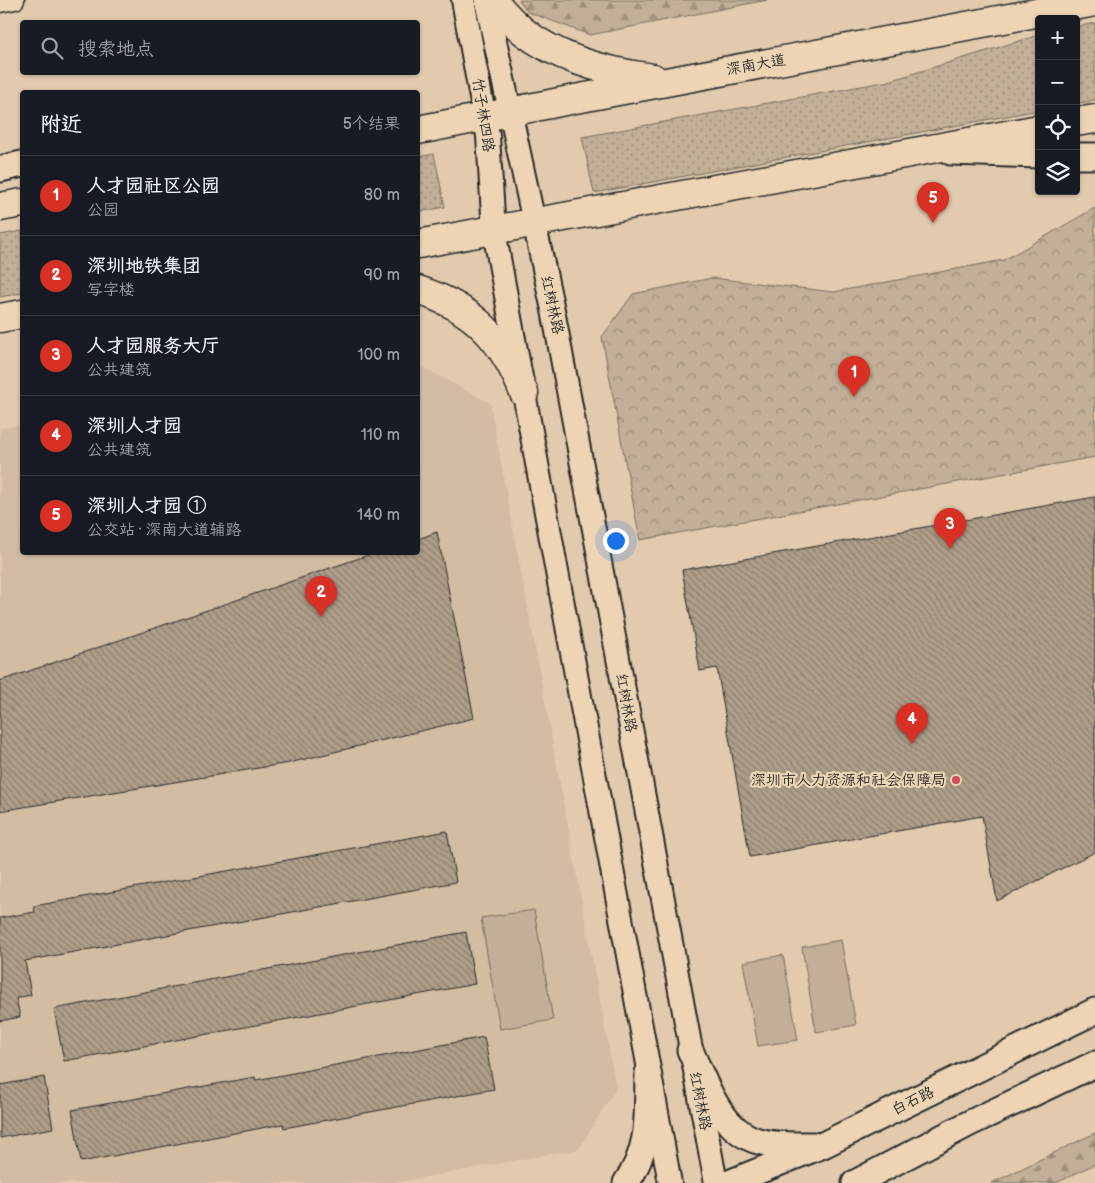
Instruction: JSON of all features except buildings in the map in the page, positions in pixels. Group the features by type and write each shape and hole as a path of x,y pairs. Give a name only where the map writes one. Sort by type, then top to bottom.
{"main road":[{"path":"493,0 522,31 540,43 565,55 593,66 670,81"},
{"name":"深南大道","path":"420,130 1092,2"},
{"path":"1080,121 1095,119"},
{"path":"420,244 1035,130"},
{"path":"914,152 1035,155"},
{"path":"1080,156 1095,156"},
{"path":"0,169 20,164"},
{"path":"0,207 20,203"},
{"path":"420,291 458,307 483,326 502,348 517,374 524,393"},
{"path":"0,318 20,314"},
{"name":"白石路","path":"729,1183 823,1145 1095,1012"},
{"path":"690,1050 718,1108 730,1124 744,1135 757,1141 773,1144 823,1145"},
{"path":"854,1183 970,1123 1095,1064"},
{"path":"626,1183 635,1170 645,1141 648,1073"}],"street":[{"path":"0,3 15,0"},
{"name":"竹子林四路","path":"463,0 497,114 534,223"},
{"name":"竹子林四路","path":"486,0 497,114 489,145 490,192 494,231"},
{"name":"红树林路","path":"534,223 555,320 716,1183"},
{"path":"494,231 648,1073 670,1183"}],"shaded area":[{"path":"420,366 490,403 616,1088 579,1149 393,1183 0,1183 0,428 20,425 20,555 420,555"}],"green space":[{"path":"519,0 767,0 590,35 528,12"},
{"path":"1095,23 1095,100 1080,103 1080,60 1080,26"},
{"path":"1035,36 1035,111 594,193 582,137 889,81"},
{"path":"434,154 445,207 420,212 420,157"},
{"path":"1095,208 1095,457 640,540 602,337 633,294 712,278 834,292 1004,260"},
{"path":"20,231 20,293 0,297 0,235"},
{"path":"534,910 553,1020 500,1029 481,918"},
{"path":"841,940 856,1025 816,1032 802,947"},
{"path":"783,955 798,1040 758,1046 743,962"},
{"path":"1095,1133 1095,1164 1056,1183 992,1183"}],"place":[{"name":"深圳人才园 ①","path":"933,223"},
{"name":"人才园社区公园","path":"854,397"},
{"name":"人才园服务大厅","path":"950,549"},
{"name":"深圳地铁集团","path":"321,617"},
{"name":"深圳人才园","path":"912,744"},
{"name":"深圳市人力资源和社会保障局","path":"956,780"}]}
